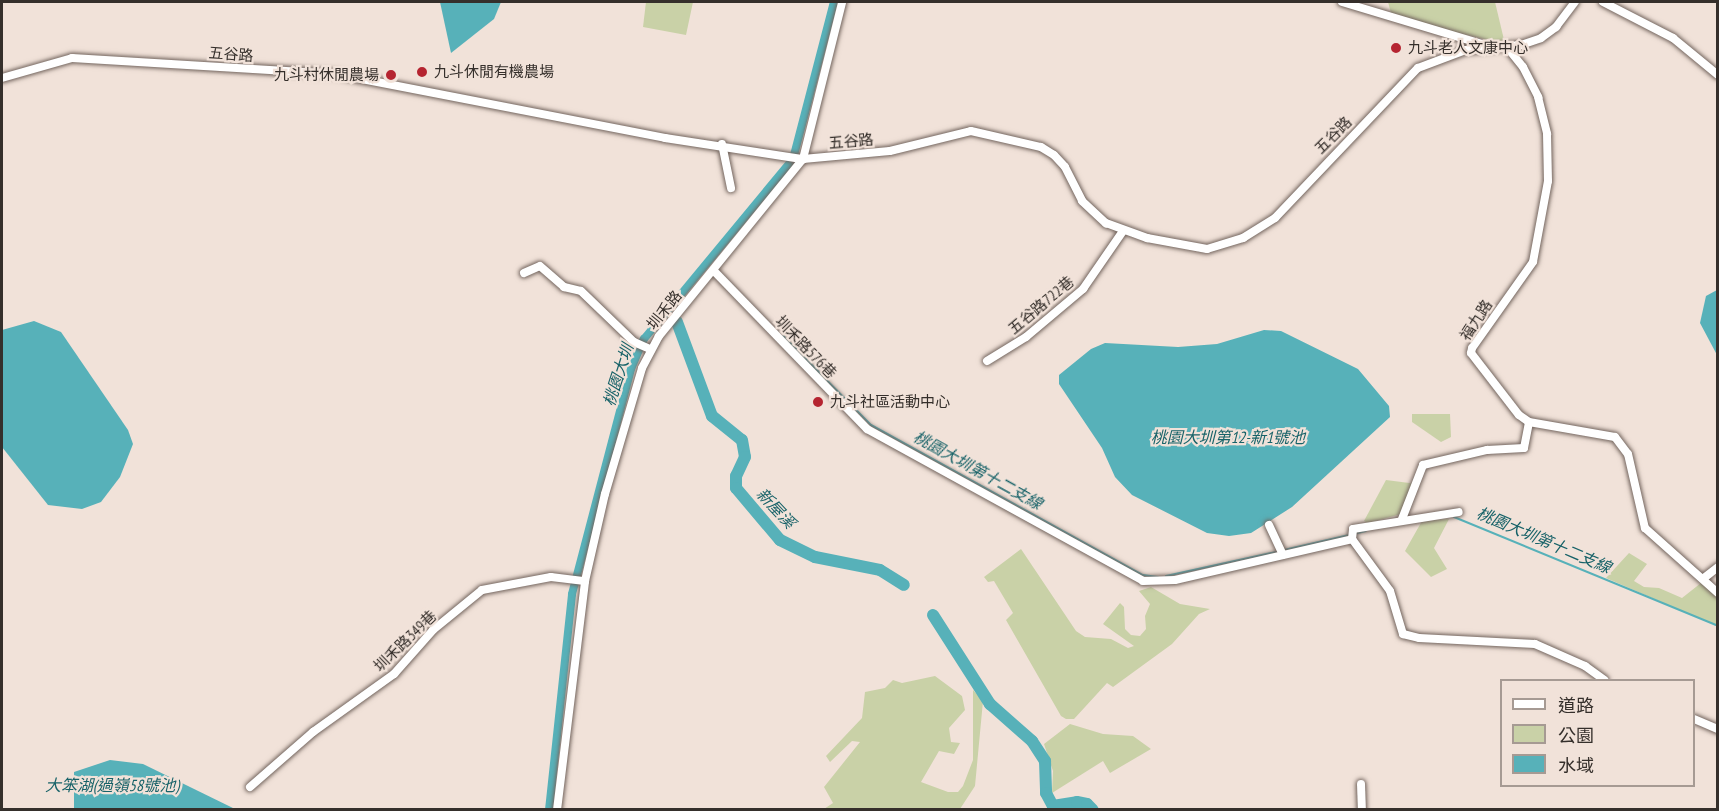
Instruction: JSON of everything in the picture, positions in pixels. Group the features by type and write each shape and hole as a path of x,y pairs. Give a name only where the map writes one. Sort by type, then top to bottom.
{"street":[{"name":"圳禾路","path":"557,810 583,580 605,494 648,349 714,271 799,158 842,2"},
{"path":"1342,2 1488,46"},
{"name":"五谷路","path":"2,78 72,58 336,74 665,138 722,144 799,158 890,151 971,131 992,134 1054,155 1065,167 1082,201 1106,223 1123,231 1200,249 1244,238 1275,218 1418,68 1443,56 1540,38 1556,27 1575,2"},
{"path":"1603,2 1672,38 1718,75"},
{"name":"福九路","path":"1506,46 1523,67 1538,97 1547,134 1548,181 1533,262 1472,348 1471,353 1519,415 1529,422"},
{"path":"722,144 730,188"},
{"name":"五谷路722巷","path":"987,361 1026,337 1083,289 1123,231"},
{"path":"524,273 540,266 564,286 581,291 637,344 648,349"},
{"name":"圳禾路576巷","path":"714,271 867,429 1119,569 1158,583 1352,539"},
{"path":"1402,519 1424,465 1487,450 1524,448 1529,422 1615,437 1628,454 1645,528 1698,577 1704,578 1718,593"},
{"path":"1459,512 1402,519 1353,529 1352,539 1390,591 1403,634 1419,638 1535,644 1585,666 1601,679"},
{"path":"1269,525 1283,555"},
{"path":"1704,578 1718,567"},
{"name":"圳禾路349巷","path":"250,787 313,732 394,674 433,630 482,590 568,577 583,580"},
{"path":"1695,719 1718,729"},
{"path":"1361,784 1362,810"}],"green space":[{"path":"646,2 693,2 686,35 643,27"},
{"path":"1388,2 1495,2 1505,44 1392,17"},
{"path":"1412,414 1450,414 1451,437 1441,442 1412,422"},
{"path":"1386,480 1417,484 1405,513 1368,523 1364,521"},
{"path":"1449,519 1434,548 1447,569 1431,577 1405,551 1422,521"},
{"path":"1021,549 1076,631 1085,637 1111,639 1128,648 1134,646 1103,624 1120,603 1124,607 1125,629 1131,635 1140,636 1146,629 1145,616 1150,604 1139,591 1151,587 1180,604 1210,609 1199,614 1172,644 1113,687 1107,683 1074,719 1066,719 1061,716 1006,620 1013,613 994,581 988,582 984,577"},
{"path":"1629,553 1647,564 1634,581 1644,587 1659,588 1682,598 1701,583 1717,595 1717,626 1606,578"},
{"path":"935,676 962,696 965,710 949,728 951,742 960,743 954,754 939,751 921,782 948,792 958,792 963,786 973,760 973,690 983,701 975,786 960,809 824,809 833,803 824,787 860,742 852,741 830,762 826,756 862,718 865,692 885,688 893,680 902,683"},
{"path":"1070,724 1103,734 1133,736 1151,749 1110,773 1103,761 1052,793 1053,771 1044,744"}],"water":[{"path":"440,2 501,2 494,19 451,53"},
{"path":"1717,290 1717,355 1700,323 1706,296"},
{"path":"34,321 61,332 128,430 133,444 120,477 101,502 82,509 48,505 2,447 2,330"},
{"name":"桃園大圳第12-新1號池","path":"1264,330 1281,331 1358,369 1389,406 1390,417 1292,507 1251,533 1229,536 1207,533 1132,495 1115,477 1102,448 1059,384 1059,375 1091,349 1105,343 1178,347 1217,344"},
{"name":"大笨湖(過嶺58號池)","path":"110,760 143,764 235,809 74,809 74,772"}],"waterway":[{"name":"桃園大圳","path":"549,810 572,594 631,369 644,339 793,159 834,2"},
{"name":"新屋溪","path":"677,322 712,416 742,440 745,457 736,476 736,488 780,540 815,557 880,570 904,585"},
{"name":"桃園大圳第十二支線","path":"783,336 871,425 1143,575 1158,577"},
{"name":"桃園大圳第十二支線","path":"1454,517 1718,626"},
{"name":"桃園大圳第十二支線","path":"1354,534 1366,531"},
{"name":"桃園大圳第十二支線","path":"1284,550 1349,535"},
{"name":"桃園大圳第十二支線","path":"1166,576 1276,552"},
{"name":"新屋溪","path":"933,615 990,704 1032,741 1045,761 1046,793 1053,806 1077,802 1087,804 1093,810"}],"place":[{"name":"九斗老人文康中心","path":"1396,48"},
{"name":"九斗休閒有機農場","path":"422,72"},
{"name":"九斗村休閒農場","path":"391,75"},
{"name":"九斗社區活動中心","path":"818,402"}]}
